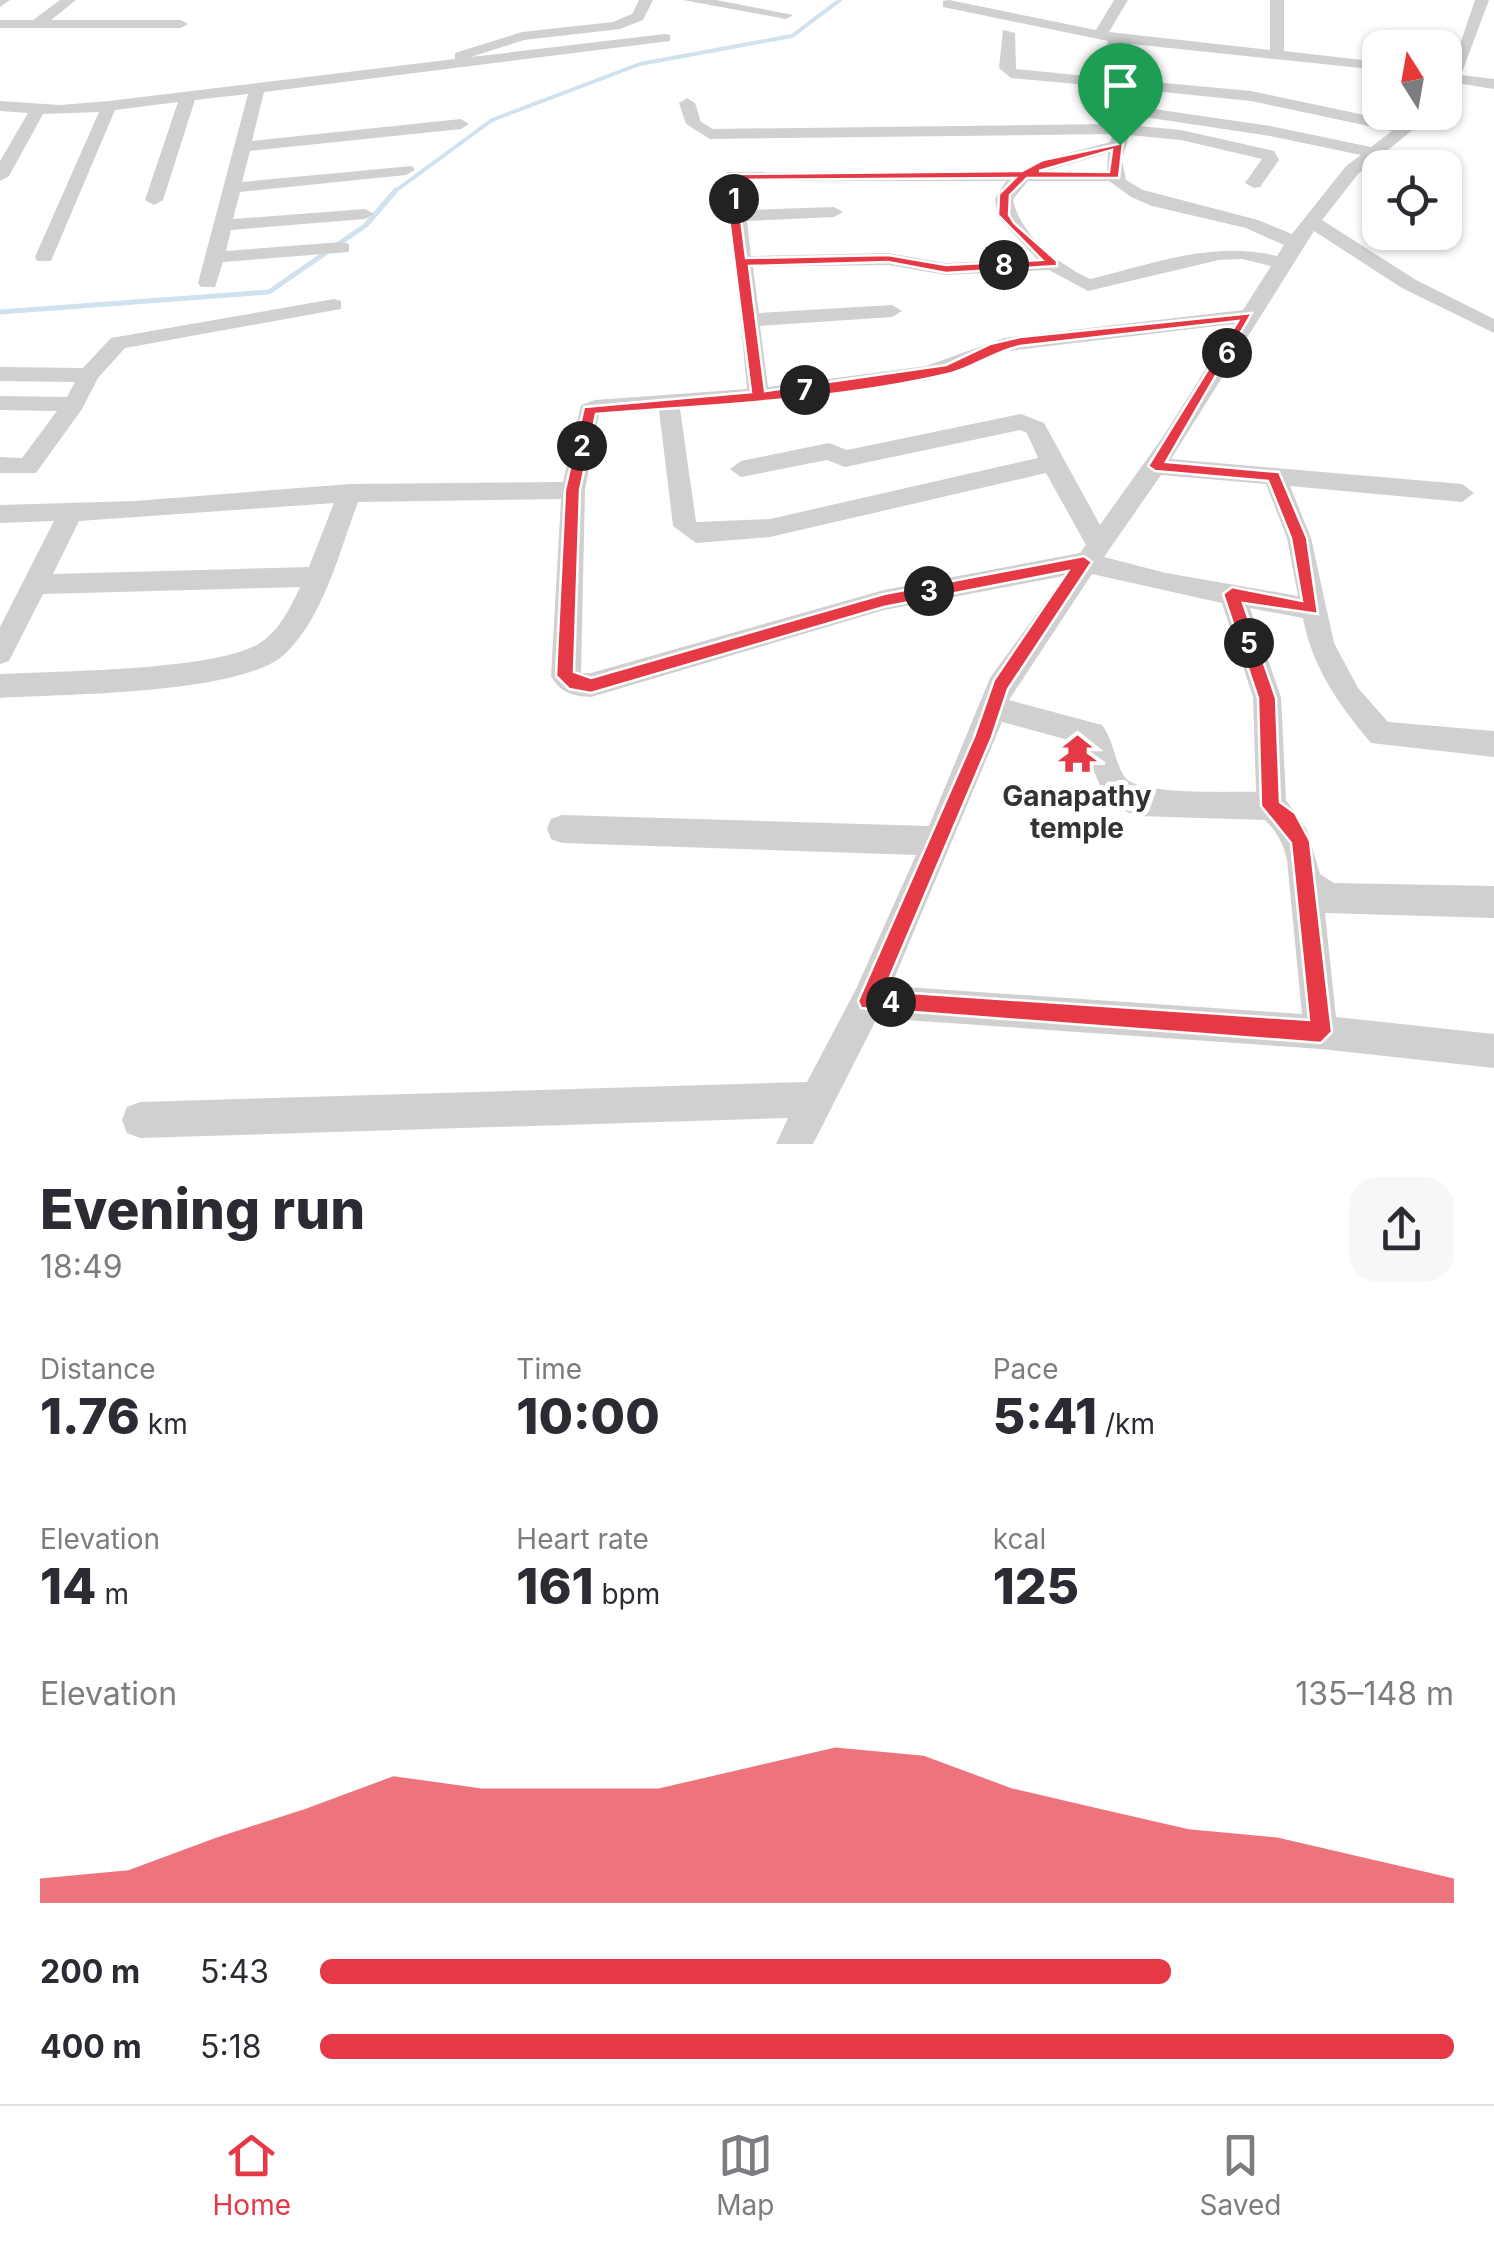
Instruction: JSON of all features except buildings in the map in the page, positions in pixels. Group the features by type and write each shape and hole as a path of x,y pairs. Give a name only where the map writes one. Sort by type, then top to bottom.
{"street":[{"path":"36,24 69,0"},
{"path":"423,70 522,36 628,22 638,17 646,0"},
{"path":"690,0 786,15"},
{"path":"1115,176 1114,160 1121,137 1103,79 1108,36 1121,0"},
{"path":"1277,0 1277,58"},
{"path":"1462,47 1481,1"},
{"path":"948,4 1108,36 1362,65"},
{"path":"0,24 180,24"},
{"path":"1008,33 1007,68 1011,72 1268,98 1362,120"},
{"path":"0,106 110,106 664,38"},
{"path":"1462,82 1494,84"},
{"path":"208,283 257,90"},
{"path":"154,200 188,97"},
{"path":"688,103 694,124 710,134 1181,135 1264,154 1271,160 1254,183"},
{"path":"44,257 110,106"},
{"path":"0,176 38,108"},
{"path":"1115,108 1270,131 1362,150"},
{"path":"242,146 460,124"},
{"path":"1380,150 1407,130"},
{"path":"1121,137 1047,162 1024,174 1005,194 1004,215 1053,264 1076,280 1100,285 1219,254 1254,255 1282,263"},
{"path":"0,144 20,143"},
{"path":"794,1144 868,1001 1000,686 1155,466 1282,263 1352,170 1362,163"},
{"path":"232,188 406,170"},
{"path":"758,396 738,216 730,179 740,174 1115,176 1142,196 1250,222 1296,243"},
{"path":"738,216 834,212"},
{"path":"223,225 365,214"},
{"path":"1312,222 1409,284 1494,327"},
{"path":"214,257 342,248"},
{"path":"742,262 888,258 946,269 1053,264"},
{"path":"0,512 89,376 118,343 334,305"},
{"path":"749,320 892,311"},
{"path":"1248,316 1020,342 994,347 949,369 758,396 590,410 573,490 565,676 575,684 591,686 884,600 1092,555 1232,594 1312,609"},
{"path":"0,374 89,376"},
{"path":"0,403 74,404"},
{"path":"670,404 685,526 696,534 770,528 1052,463"},
{"path":"741,469 829,451 845,460 1021,422 1036,428 1092,555"},
{"path":"0,465 28,467"},
{"path":"1155,466 1462,493"},
{"path":"1274,476 1299,538 1321,644 1348,696 1381,734 1494,744"},
{"path":"0,512 72,512 350,493 573,490"},
{"path":"0,686 250,662 274,648 285,635 315,577 350,493"},
{"path":"0,653 72,512"},
{"path":"35,584 315,577"},
{"path":"1232,594 1267,698 1271,806"},
{"path":"994,708 1092,734 1106,755 1108,784 1116,795 1137,802 1271,806 1288,820 1300,841 1321,1032"},
{"path":"562,829 938,841"},
{"path":"1306,883 1330,899 1494,902"},
{"path":"868,1001 1321,1032 1494,1051"},
{"path":"140,1120 817,1098"}],"waterway":[{"path":"395,191 492,120 640,64 792,36 840,0"},
{"path":"0,312 269,292 366,225 395,191"}],"place":[{"name":"Ganapathy temple","path":"1077,754"}],"route":[{"path":"1120,145 1047,162 1024,174 733,176 730,179 738,216 742,262 758,396 599,406 590,410 573,490 565,676 575,684 591,686 884,600 1084,562 1000,686 983,737 868,1001 1321,1032 1300,841 1288,820 1271,806 1267,698 1232,594 1312,609 1299,538 1274,476 1155,466 1248,316 1020,342 994,347 949,369 758,396 749,320 742,262 888,258 946,269 1053,264 1010,225 1004,215 1005,194 1024,174 1115,176 1114,160 1120,145"}]}
